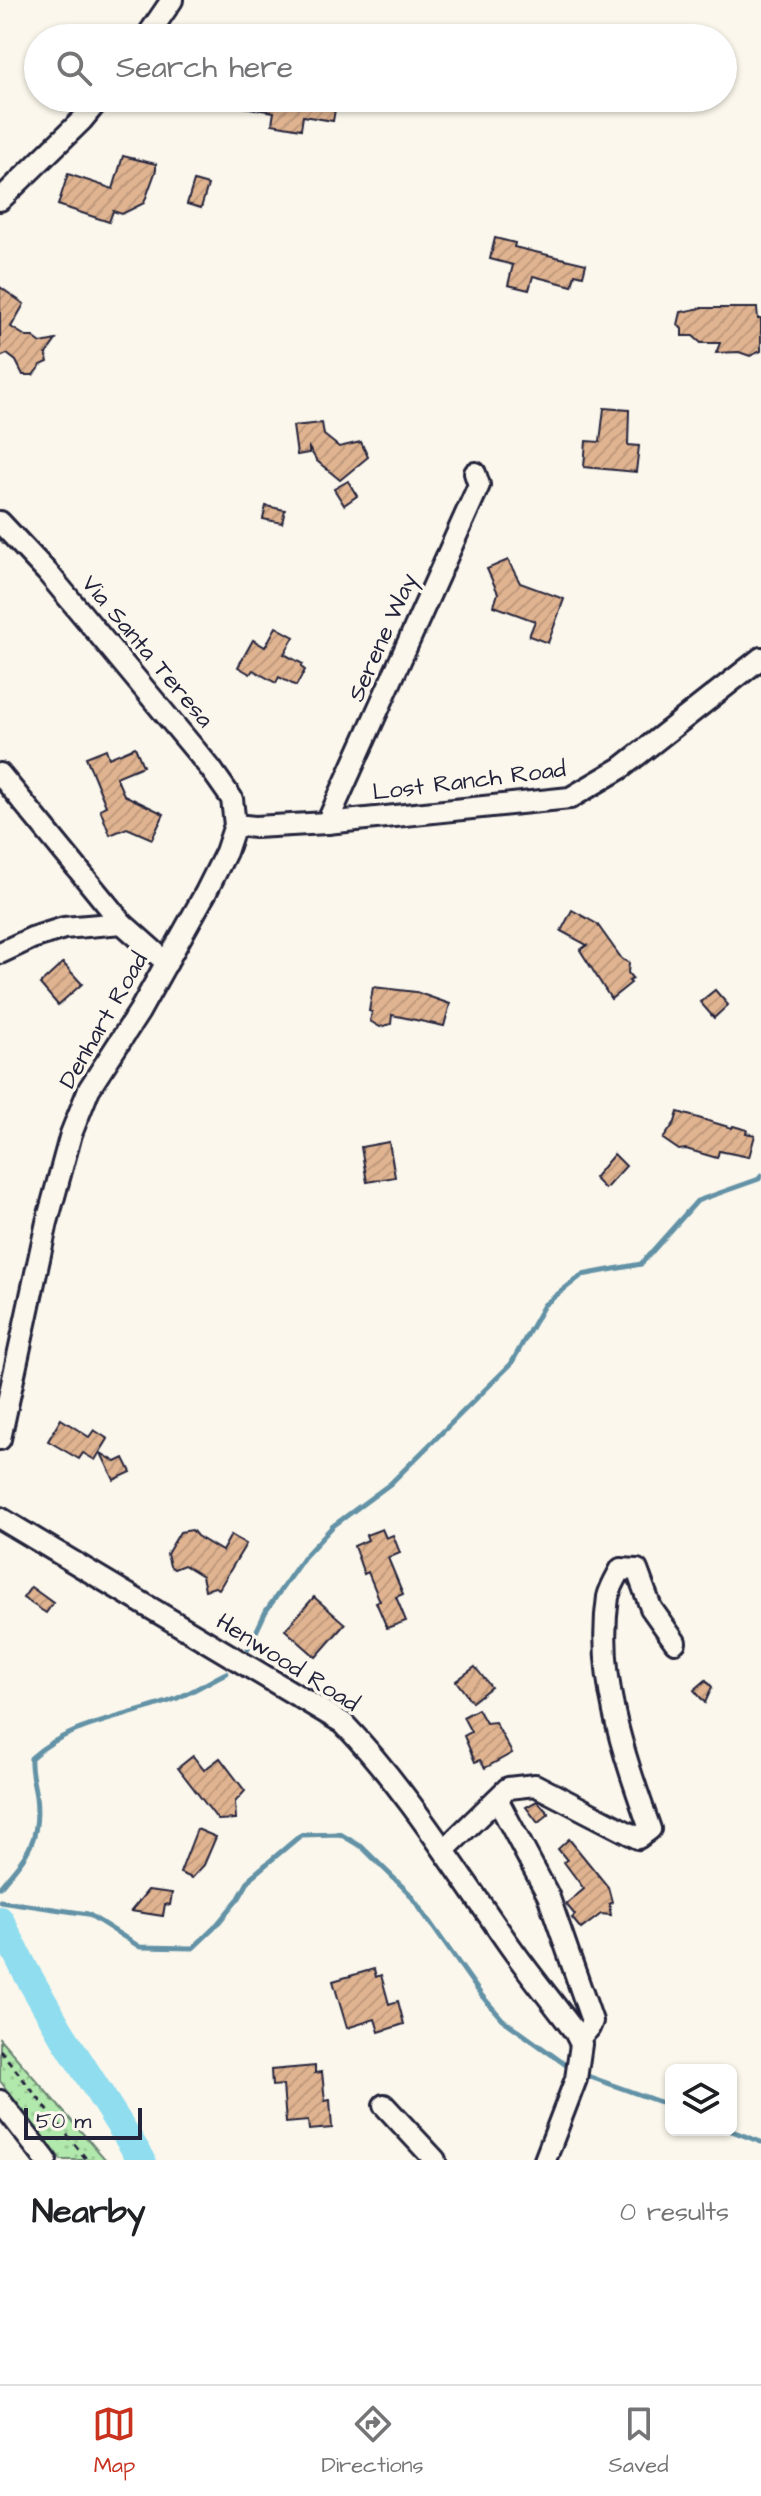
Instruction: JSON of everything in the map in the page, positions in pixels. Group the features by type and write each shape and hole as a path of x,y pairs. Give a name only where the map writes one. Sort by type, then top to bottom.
{"street":[{"path":"156,24 172,0"},
{"path":"0,200 88,112"},
{"name":"Serene Way","path":"327,823 479,485 475,473"},
{"name":"Via Santa Teresa","path":"0,522 58,584 211,769 232,799 235,825"},
{"name":"Lost Ranch Road","path":"235,825 255,827 327,823 570,798 621,768 761,658"},
{"path":"0,774 122,923 167,963"},
{"name":"Denhart Road","path":"0,1439 47,1222 71,1134 89,1089 167,963 226,852 235,825"},
{"path":"0,953 64,928 122,923"},
{"name":"Henwood Road","path":"0,1518 343,1723 444,1850 578,2042"},
{"path":"444,1850 508,1788 535,1785 638,1838 650,1829 620,1742 606,1662 608,1594 621,1569 637,1570 651,1608 675,1642"},
{"path":"497,1799 548,1895 592,2021 578,2042 576,2079 545,2160"},
{"path":"0,2101 46,2160"},
{"path":"384,2105 435,2160"}],"path":[{"path":"0,2050 87,2160"}],"green space":[{"path":"0,2039 106,2160 61,2160 0,2081"}],"building":[{"path":"274,112 335,112 333,121 303,116 301,129 272,124"},
{"path":"123,156 156,164 144,203 122,214 113,211 109,222 58,205 68,174 113,189"},
{"path":"194,181 208,185 201,208 187,204"},
{"path":"495,238 515,243 514,247 586,264 583,276 575,274 572,286 533,276 529,290 508,285 513,265 490,259"},
{"path":"0,287 24,304 11,327 41,343 56,340 46,354 48,362 33,375 23,375 16,361 7,354 0,357"},
{"path":"701,308 757,308 758,319 761,319 761,351 750,356 739,352 716,353 720,343 701,343 693,336 682,336 678,325 681,312"},
{"path":"604,408 629,410 628,445 639,446 636,472 584,467 586,441 600,442"},
{"path":"322,423 324,435 339,447 361,442 368,457 340,480 317,461 309,448 309,453 297,455 293,426"},
{"path":"348,481 357,496 344,505 334,489"},
{"path":"266,506 285,510 282,523 263,519"},
{"path":"508,560 520,583 564,599 548,643 529,636 535,621 494,606 498,593 487,569"},
{"path":"276,627 294,637 284,654 303,664 301,667 305,670 296,686 279,677 276,683 253,670 250,674 238,667 253,640 265,647"},
{"path":"135,747 143,766 116,777 124,795 164,814 152,839 127,828 110,835 100,809 106,806 86,757 106,749 109,758"},
{"path":"572,910 597,924 622,959 629,963 631,983 611,999 580,950 587,945 561,931"},
{"path":"63,963 82,984 58,1005 40,984"},
{"path":"373,987 416,992 450,1004 444,1026 392,1015 391,1024 380,1027 370,1021"},
{"path":"715,990 728,1005 714,1018 700,1002"},
{"path":"678,1112 747,1130 746,1133 755,1135 749,1157 719,1151 717,1158 686,1149 679,1150 663,1139"},
{"path":"389,1142 395,1177 367,1182 361,1147"},
{"path":"614,1154 626,1166 605,1189 594,1178"},
{"path":"61,1419 89,1437 94,1430 108,1439 95,1460 83,1453 79,1459 48,1441"},
{"path":"101,1453 116,1462 124,1458 131,1472 114,1480"},
{"path":"382,1529 386,1538 393,1535 400,1553 388,1558 403,1594 396,1597 406,1621 387,1628 376,1602 380,1601 368,1572 364,1574 354,1546 368,1540 366,1535"},
{"path":"192,1530 222,1551 231,1535 246,1544 219,1589 205,1590 202,1576 184,1565 174,1569 170,1566 167,1554 180,1532"},
{"path":"31,1587 53,1603 46,1613 23,1598"},
{"path":"314,1597 345,1624 316,1657 285,1630"},
{"path":"475,1667 491,1687 472,1702 456,1681"},
{"path":"706,1680 712,1687 705,1703 694,1690"},
{"path":"478,1709 486,1723 495,1722 512,1753 485,1768 480,1760 475,1762 464,1736 471,1732 463,1717"},
{"path":"193,1756 204,1770 220,1758 245,1791 235,1802 236,1819 218,1820 178,1768"},
{"path":"537,1801 549,1814 538,1823 526,1807"},
{"path":"197,1829 216,1837 204,1865 192,1878 180,1873"},
{"path":"569,1839 608,1887 612,1902 609,1904 611,1915 601,1914 581,1929 566,1904 584,1889 558,1849"},
{"path":"148,1890 172,1893 170,1905 165,1904 163,1916 131,1911"},
{"path":"374,1969 376,1977 381,1975 389,2004 398,2001 404,2024 379,2032 375,2019 347,2028 333,1981"},
{"path":"315,2066 315,2073 322,2072 325,2101 330,2100 332,2128 309,2130 308,2121 286,2123 283,2085 272,2086 271,2070"}],"waterway":[{"path":"248,1649 266,1611 304,1557 333,1526 390,1484 511,1364 544,1305 582,1275 641,1264 697,1201 759,1179 761,1175"},
{"path":"0,1887 25,1856 34,1836 37,1812 31,1758 62,1737 170,1701 226,1673"},
{"path":"0,1901 88,1914 140,1947 193,1948 239,1898 251,1877 301,1835 340,1834 362,1847 409,1893 482,1996 502,2019 573,2070"},
{"path":"0,1920 60,2031 142,2160"},
{"path":"582,2074 665,2104"},
{"path":"737,2133 761,2142"}]}
